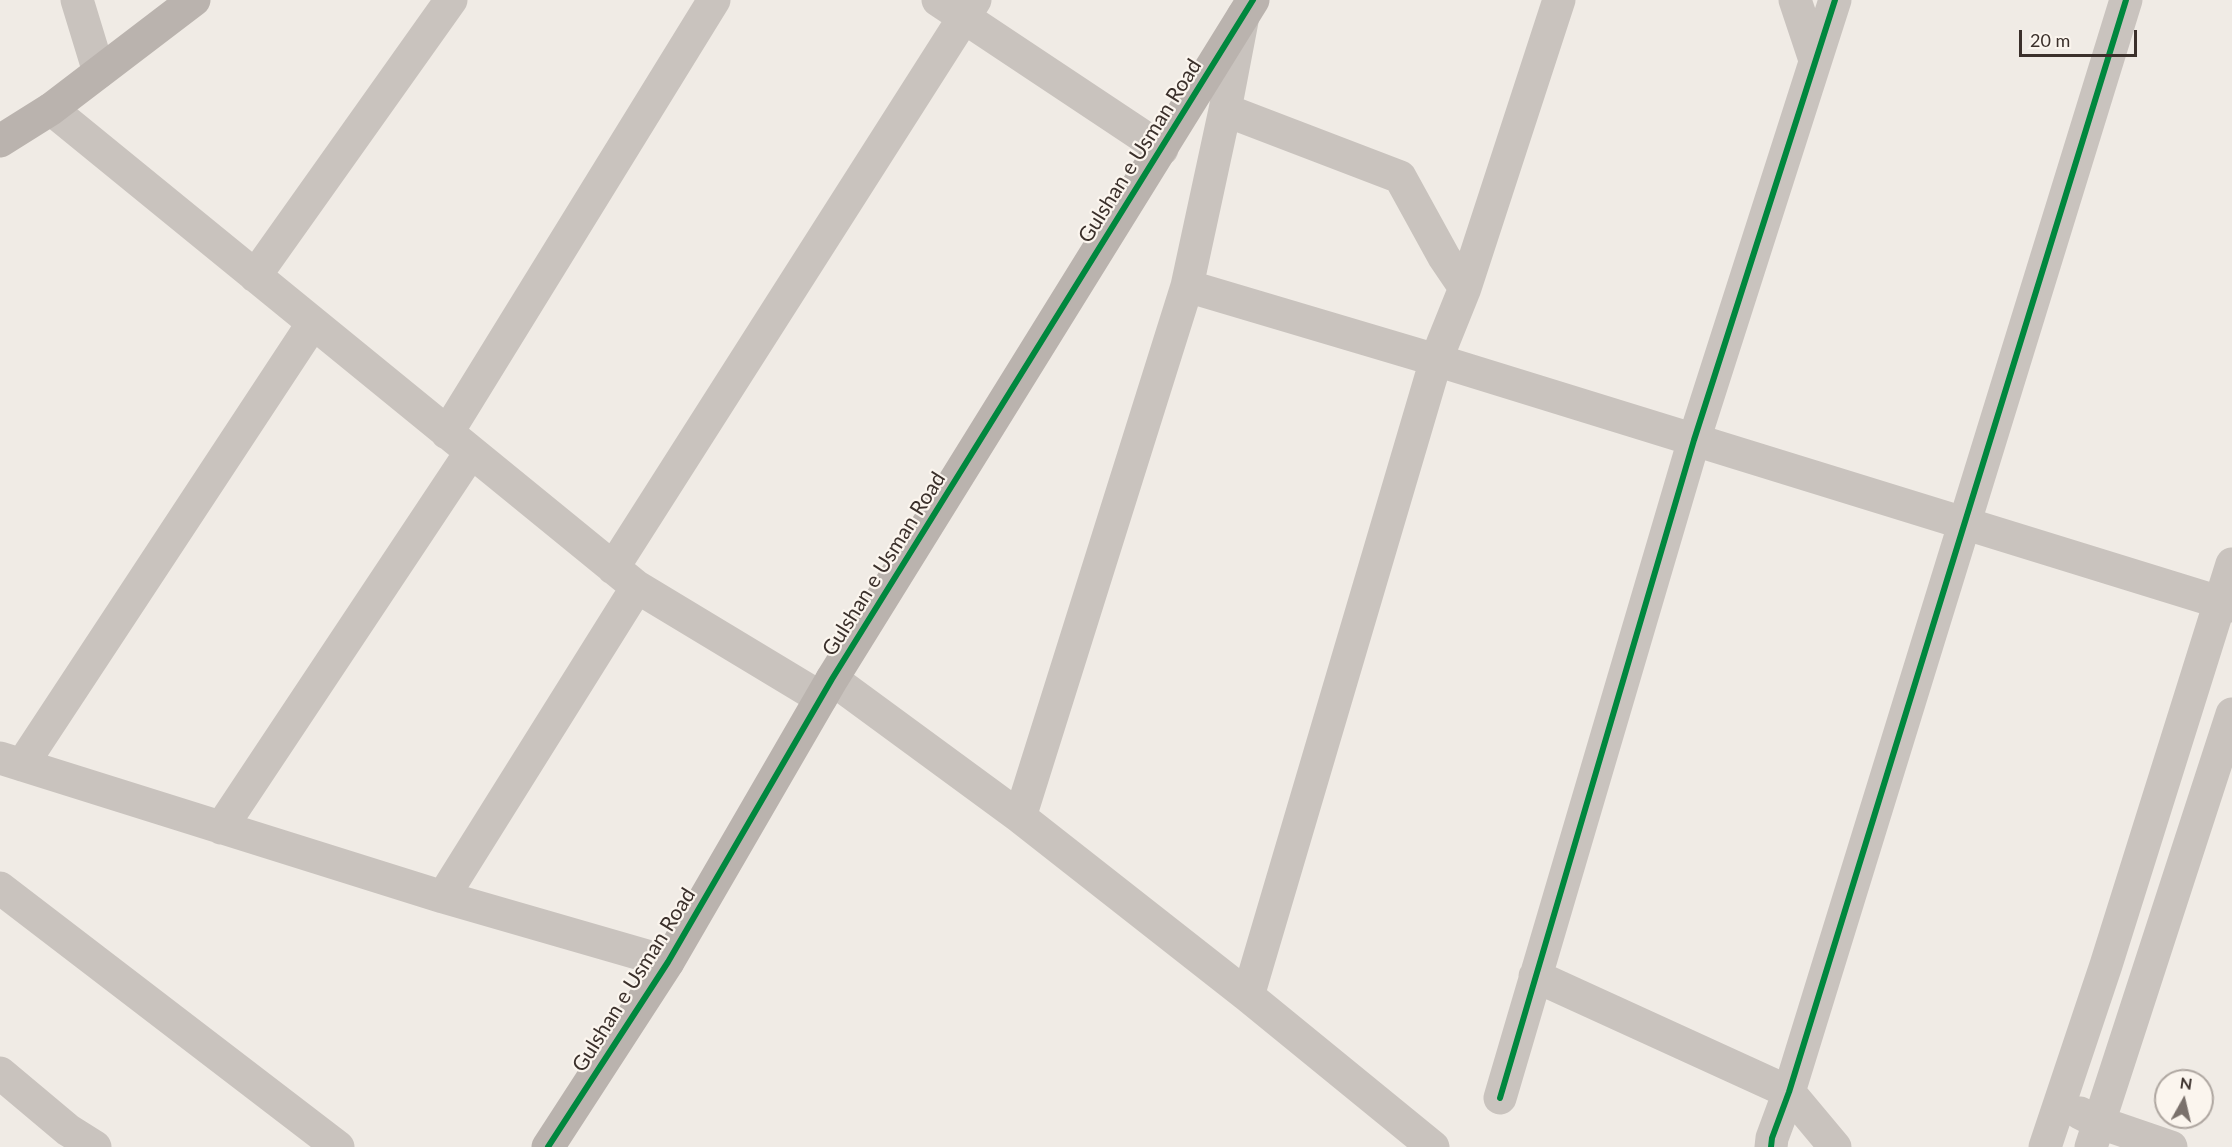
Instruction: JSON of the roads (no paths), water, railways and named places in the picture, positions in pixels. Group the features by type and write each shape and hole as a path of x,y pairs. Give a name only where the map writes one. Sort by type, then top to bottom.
{"street":[{"path":"77,0 99,72"},
{"path":"0,141 51,110 194,0"},
{"path":"255,276 451,0"},
{"path":"221,828 459,442 714,0"},
{"path":"1248,996 1436,360 1465,288 1559,0"},
{"path":"1795,0 1815,60"},
{"path":"1500,1098 1694,440 1834,0"},
{"path":"1771,1147 2126,0"},
{"path":"443,897 625,578 959,6 1162,149"},
{"path":"1020,817 1187,286 1248,7"},
{"name":"Gulshan e Usman Road","path":"548,1147 668,962 826,688 1248,7"},
{"path":"51,110 625,578 826,688 1020,817 1248,996 1433,1147"},
{"path":"1225,111 1400,177 1443,257 1465,288"},
{"path":"1187,286 1436,360 2226,605"},
{"path":"313,323 11,762 443,897 668,962"},
{"path":"2045,1147 2226,605 2232,564"},
{"path":"2094,1135 2231,720"},
{"path":"0,888 338,1147"},
{"path":"1535,976 1789,1092 1835,1147"},
{"path":"0,1073 74,1141"},
{"path":"2060,1102 2094,1135 2171,1147"}]}
